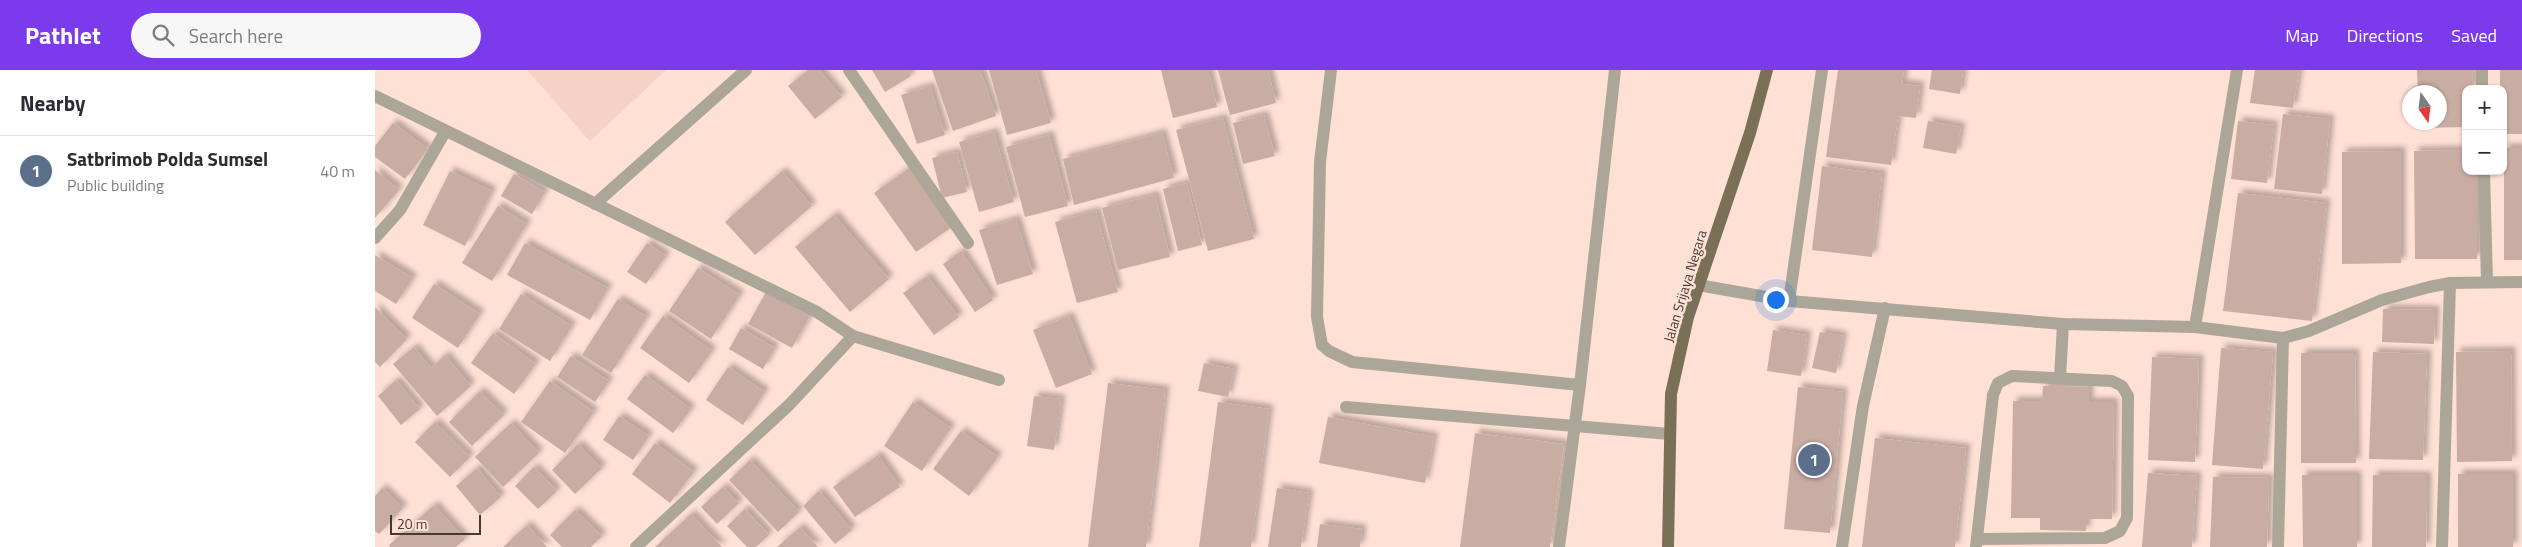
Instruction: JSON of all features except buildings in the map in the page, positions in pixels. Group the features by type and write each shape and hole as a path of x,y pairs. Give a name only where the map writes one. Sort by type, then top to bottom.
{"main road":[{"name":"Jalan Srijaya Negara","path":"1668,547 1671,394 1688,317 1750,133 1767,70"}],"street":[{"path":"595,204 745,70"},
{"path":"849,70 968,243"},
{"path":"1331,70 1320,162 1317,317 1322,345 1329,351 1353,362 1579,386"},
{"path":"1559,547 1575,424 1615,70"},
{"path":"1789,301 1822,70"},
{"path":"2195,327 2237,70"},
{"path":"2482,70 2482,85"},
{"path":"375,96 445,132 817,312 853,336 999,380"},
{"path":"375,238 400,210 445,132"},
{"path":"2484,175 2487,281"},
{"path":"1698,285 1789,301 2063,324 2195,327 2283,338 2309,331 2382,300 2450,283 2522,282"},
{"path":"2442,547 2450,283"},
{"path":"1842,547 1863,406 1885,308"},
{"path":"2060,378 2063,324"},
{"path":"636,547 790,404 853,336"},
{"path":"2278,547 2283,338"},
{"path":"2012,376 2112,381 2122,386 2128,396 2127,518 2120,530 2105,538 1977,543 1993,396 1998,383 2012,376"},
{"path":"1345,407 1575,424 1670,434"}],"shaded area":[{"path":"527,70 666,70 590,141"}],"place":[{"name":"Satbrimob Polda Sumsel","path":"1814,460"}]}
